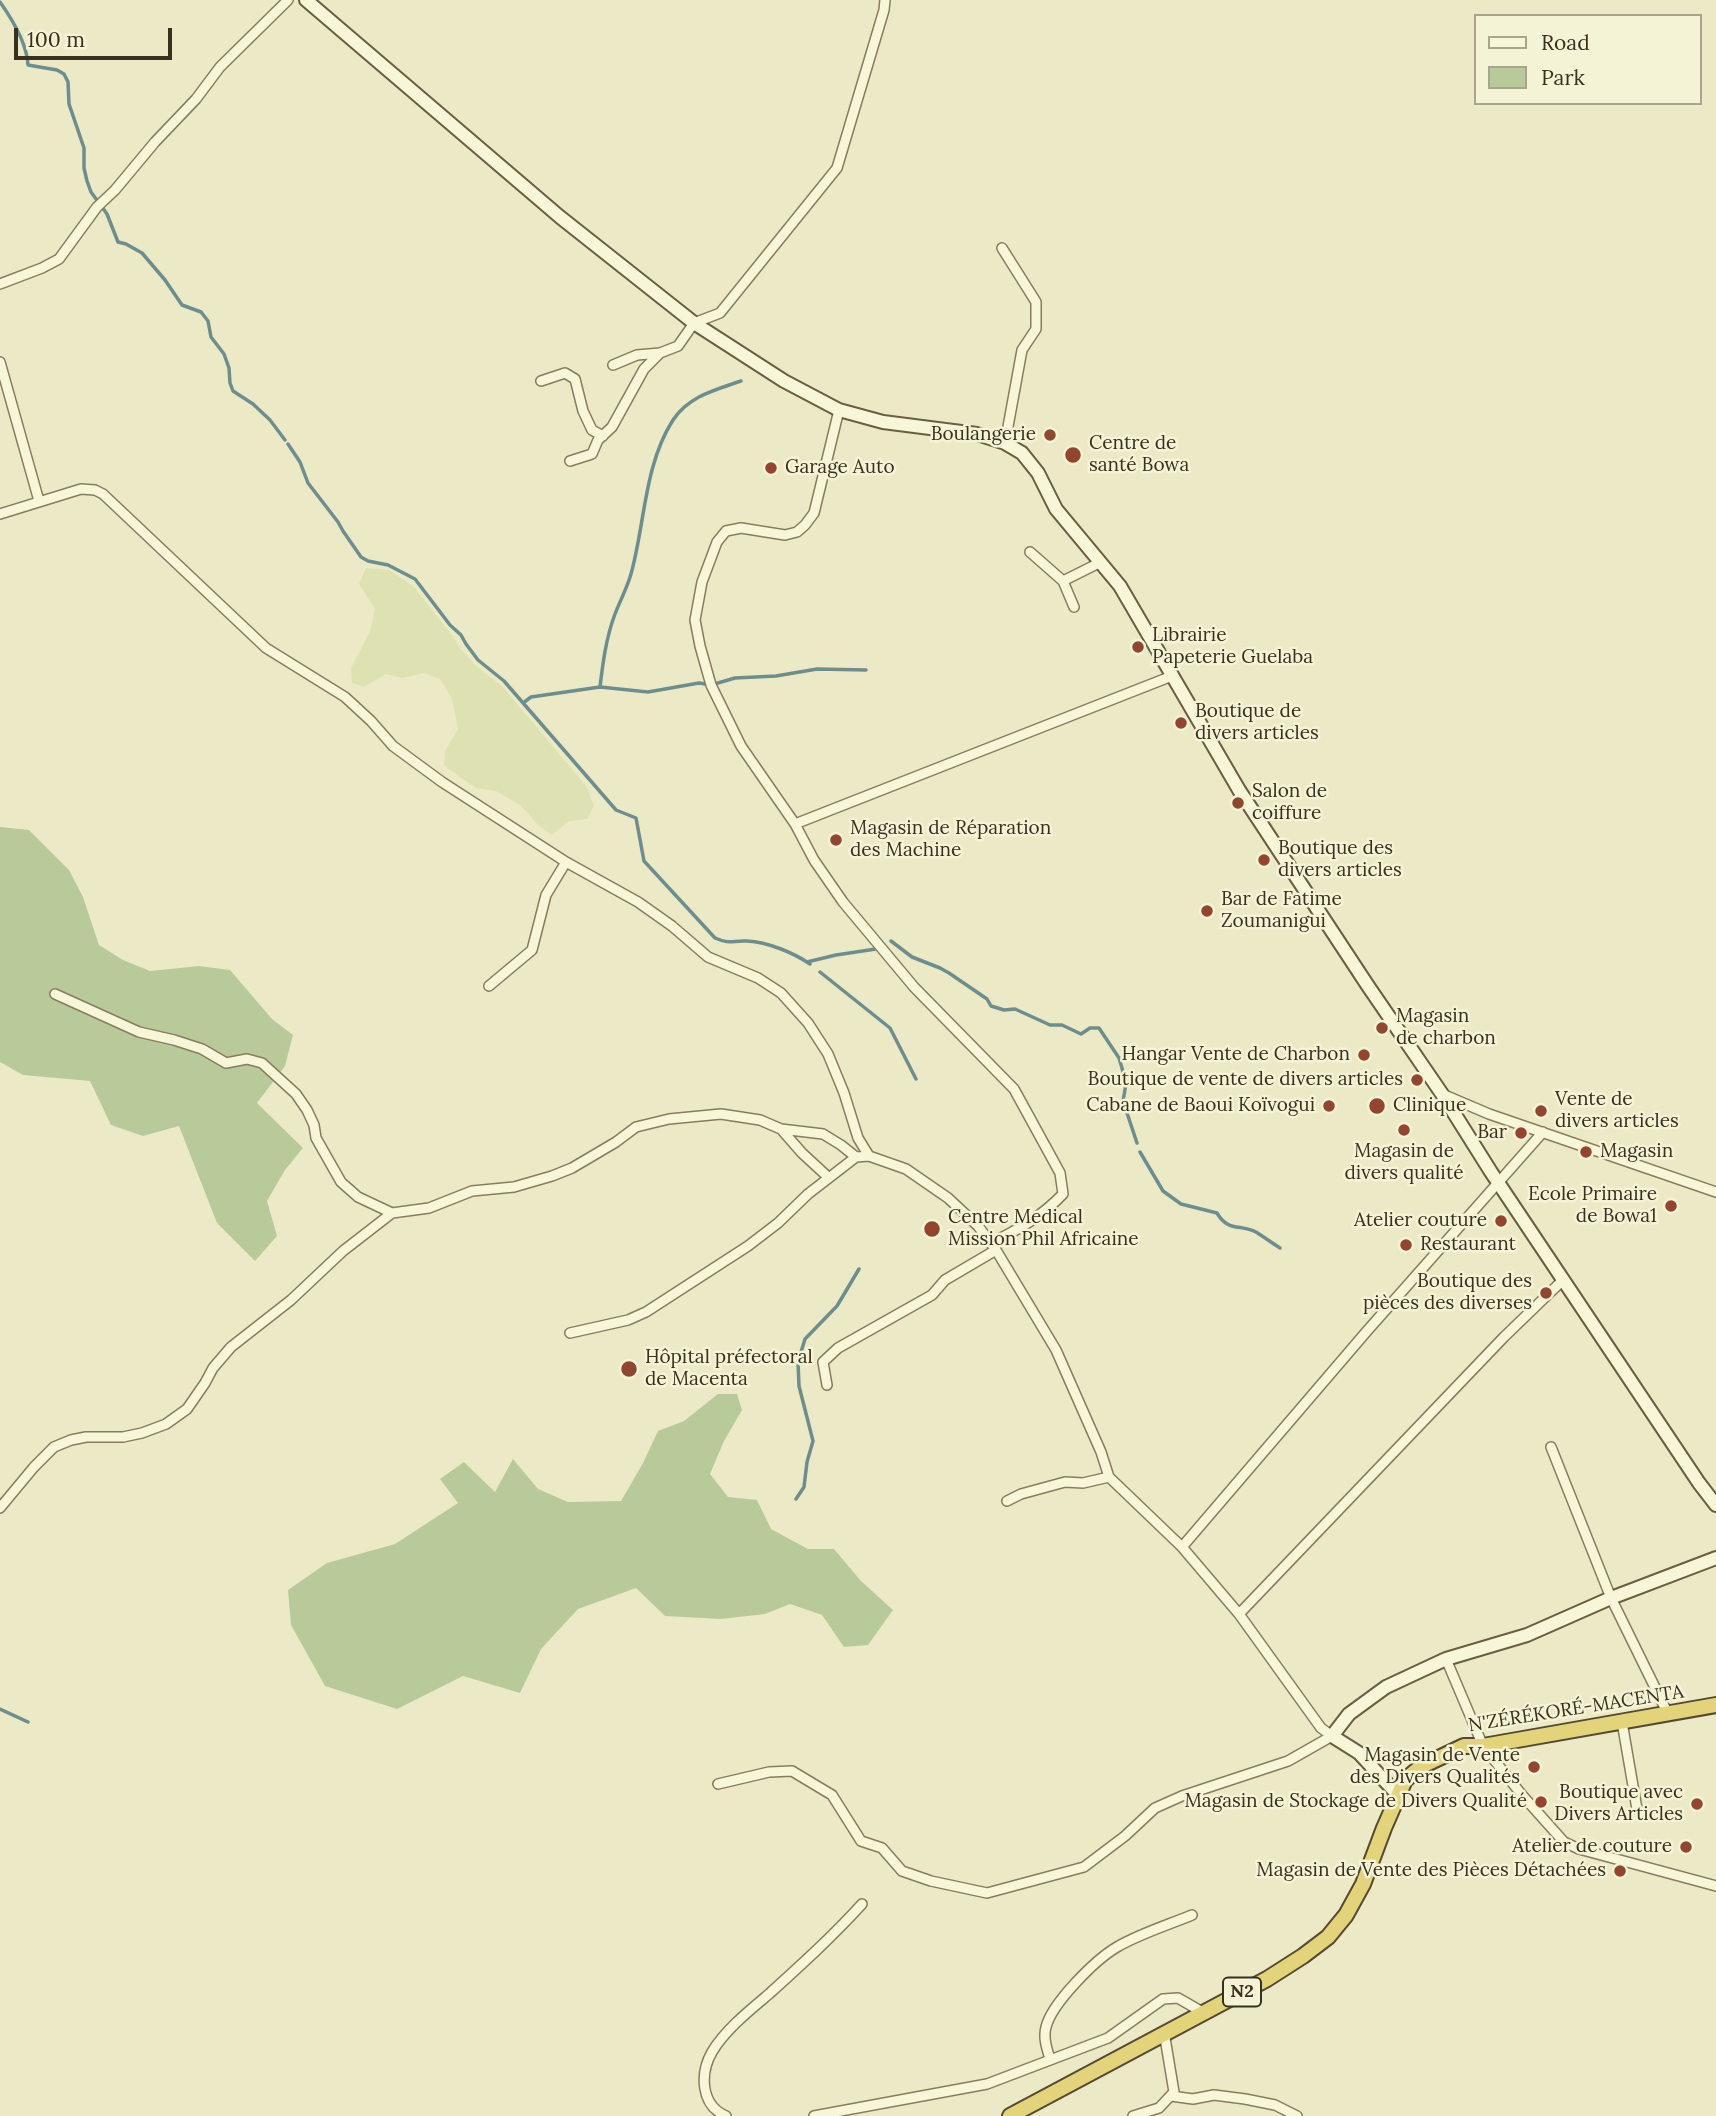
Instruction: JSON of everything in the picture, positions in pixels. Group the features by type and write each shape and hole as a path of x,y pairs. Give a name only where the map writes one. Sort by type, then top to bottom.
{"highway":[{"name":"N'ZÉRÉKORÉ-MACENTA","path":"1010,2116 1267,1979 1328,1937 1346,1915 1363,1884 1397,1794 1405,1780 1422,1766 1464,1746 1483,1746 1716,1705"}],"main road":[{"path":"306,0 560,217 694,323 784,381 839,410 883,422 976,435 1005,443 1022,453 1038,473 1056,509 1120,586 1143,621 1171,676 1239,790 1716,1505"},
{"path":"1397,1794 1359,1753 1332,1736 1349,1714 1386,1687 1446,1659 1527,1634 1716,1558"}],"street":[{"path":"0,284 59,259 97,207 196,99 220,67 288,0"},
{"path":"570,461 592,454 598,440 612,427 644,369 660,354 678,346 694,323 720,313 837,168 885,0"},
{"path":"1002,248 1036,302 1036,330 1022,350 1005,443"},
{"path":"613,365 637,355 660,354"},
{"path":"0,362 39,501"},
{"path":"541,381 565,373 575,379 583,411 592,430 603,436"},
{"path":"827,1385 823,1362 832,1353 932,1295 945,1280 1025,1226 1063,1194 1060,1173 1014,1089 914,987 826,878 795,824 741,746 712,685 700,646 695,620 702,582 717,542 726,531 741,528 785,536 797,532 814,513 839,410"},
{"path":"0,514 81,489 95,489 266,648 345,697 393,746 442,782 566,862 638,902 672,926 708,957 758,978 781,993 808,1023 828,1054 858,1138 869,1156"},
{"path":"1030,552 1063,581 1074,607"},
{"path":"1063,581 1101,562"},
{"path":"795,824 1171,676"},
{"path":"489,985 532,950 546,895 566,862"},
{"path":"55,994 139,1032 202,1049 226,1063 247,1059 261,1063 296,1094 307,1110 316,1138 341,1182 358,1197 392,1213"},
{"path":"1443,1094 1489,1114 1716,1192"},
{"path":"0,1508 34,1466 54,1447 86,1437 122,1437 142,1433 166,1424 187,1409 230,1347 291,1300 342,1251 392,1213 429,1208 472,1191 514,1187 552,1176 572,1168 636,1127 669,1119 721,1114 760,1120 781,1129 823,1134 856,1157"},
{"path":"781,1129 828,1177"},
{"path":"1182,1547 1367,1331 1544,1132"},
{"path":"570,1333 628,1320 646,1312 748,1246 778,1223 828,1177 856,1157 869,1156 906,1170 948,1198 978,1226 1056,1350 1101,1452 1109,1477 1182,1547 1238,1614 1321,1728 1332,1736 1288,1762 1182,1796 1155,1808 1125,1836 1084,1867 987,1894 902,1871 882,1848 860,1841 832,1795 792,1771 769,1772 718,1784"},
{"path":"1238,1614 1504,1337 1564,1279"},
{"path":"1551,1447 1611,1598 1668,1714"},
{"path":"1007,1501 1021,1494 1065,1482 1083,1483 1109,1477"},
{"path":"1446,1659 1483,1746 1564,1842 1579,1850 1716,1886"},
{"path":"1622,1722 1637,1809"},
{"path":"726,2116 709,2102 704,2088 705,2069 713,2050 739,2020 834,1935 862,1904"},
{"path":"1050,2059 1045,2029 1052,2011 1080,1978 1117,1947 1192,1914"},
{"path":"814,2116 986,2084 1108,2038 1163,1999 1178,1998 1204,2013"},
{"path":"1133,2116 1159,2108 1174,2092 1164,2032"},
{"path":"1171,2096 1193,2099 1214,2095 1245,2099 1275,2105 1297,2116"}],"green space":[{"path":"366,568 389,570 414,587 476,666 502,686 587,787 594,806 587,819 569,821 552,835 539,826 520,805 496,791 476,788 444,766 445,751 458,729 452,699 440,679 423,673 403,678 386,674 364,687 352,683 351,668 370,631 375,609 359,584"},
{"path":"0,827 29,830 69,870 83,897 99,945 123,960 150,971 199,966 230,970 272,1019 293,1035 285,1066 257,1103 303,1148 285,1170 267,1201 277,1236 255,1261 217,1223 179,1126 143,1136 111,1125 90,1081 23,1075 0,1062"},
{"path":"718,1394 737,1394 742,1410 724,1441 710,1474 728,1497 757,1500 771,1529 808,1549 834,1549 861,1581 893,1610 868,1645 844,1647 822,1615 790,1604 765,1614 721,1619 665,1616 636,1588 578,1609 541,1649 520,1693 463,1676 397,1709 325,1686 291,1625 288,1590 327,1563 395,1544 458,1503 440,1479 464,1462 495,1492 513,1459 538,1489 568,1502 621,1501 658,1431 684,1421"}],"waterway":[{"path":"0,2 22,40 28,65 57,70 64,74 68,82 69,104 84,148 87,181 91,192 107,214 118,242 142,253 182,305 201,312 208,321 211,337 224,354 233,391 253,404 270,420 285,440"},
{"path":"600,687 609,632 631,574 646,495 663,437 679,412 695,399 741,381"},
{"path":"288,444 300,462 308,483 361,557 388,565 415,579 478,660 504,681 616,810 636,818 644,861 715,938 728,942 763,943 789,952 810,964"},
{"path":"523,703 531,697 600,687 648,692 699,683 711,685 735,678 776,676 817,669 866,670"},
{"path":"891,941 912,957 949,973 987,999 991,1006 1004,1010 1015,1009 1050,1025 1062,1025 1081,1034 1090,1028 1099,1028 1119,1058 1126,1084 1123,1101 1137,1143"},
{"path":"807,962 876,949"},
{"path":"820,972 890,1028 916,1079"},
{"path":"1140,1152 1163,1191 1181,1204 1217,1213 1225,1223 1256,1232 1280,1248"},
{"path":"796,1499 804,1487 813,1441 799,1386 798,1362 805,1339 837,1306 859,1269"},
{"path":"0,1709 28,1722"}],"place":[{"name":"Boulangerie","path":"1050,435"},
{"name":"Centre de santé Bowa","path":"1073,455"},
{"name":"Garage Auto","path":"771,468"},
{"name":"Librairie Papeterie Guelaba","path":"1138,647"},
{"name":"Boutique de divers articles","path":"1181,723"},
{"name":"Salon de coiffure","path":"1238,803"},
{"name":"Magasin de Réparation des Machine","path":"836,840"},
{"name":"Boutique des divers articles","path":"1264,860"},
{"name":"Bar de Fatime Zoumanigui","path":"1207,911"},
{"name":"Magasin de charbon","path":"1382,1028"},
{"name":"Hangar Vente de Charbon","path":"1364,1055"},
{"name":"Boutique de vente de divers articles","path":"1417,1080"},
{"name":"Cabane de Baoui Koïvogui","path":"1329,1106"},
{"name":"Clinique","path":"1377,1106"},
{"name":"Vente de divers articles","path":"1541,1111"},
{"name":"Magasin de divers qualité","path":"1404,1130"},
{"name":"Bar","path":"1521,1133"},
{"name":"Magasin","path":"1586,1152"},
{"name":"Ecole Primaire de Bowa1","path":"1671,1206"},
{"name":"Atelier couture","path":"1501,1221"},
{"name":"Centre Medical Mission Phil Africaine","path":"932,1229"},
{"name":"Restaurant","path":"1406,1245"},
{"name":"Boutique des pièces des diverses","path":"1546,1293"},
{"name":"Hôpital préfectoral de Macenta","path":"629,1369"},
{"name":"Magasin de Vente des Divers Qualités","path":"1534,1767"},
{"name":"Magasin de Stockage de Divers Qualité","path":"1541,1802"},
{"name":"Boutique avec Divers Articles","path":"1697,1804"},
{"name":"Atelier de couture","path":"1686,1847"},
{"name":"Magasin de Vente des Pièces Détachées","path":"1620,1871"}]}
